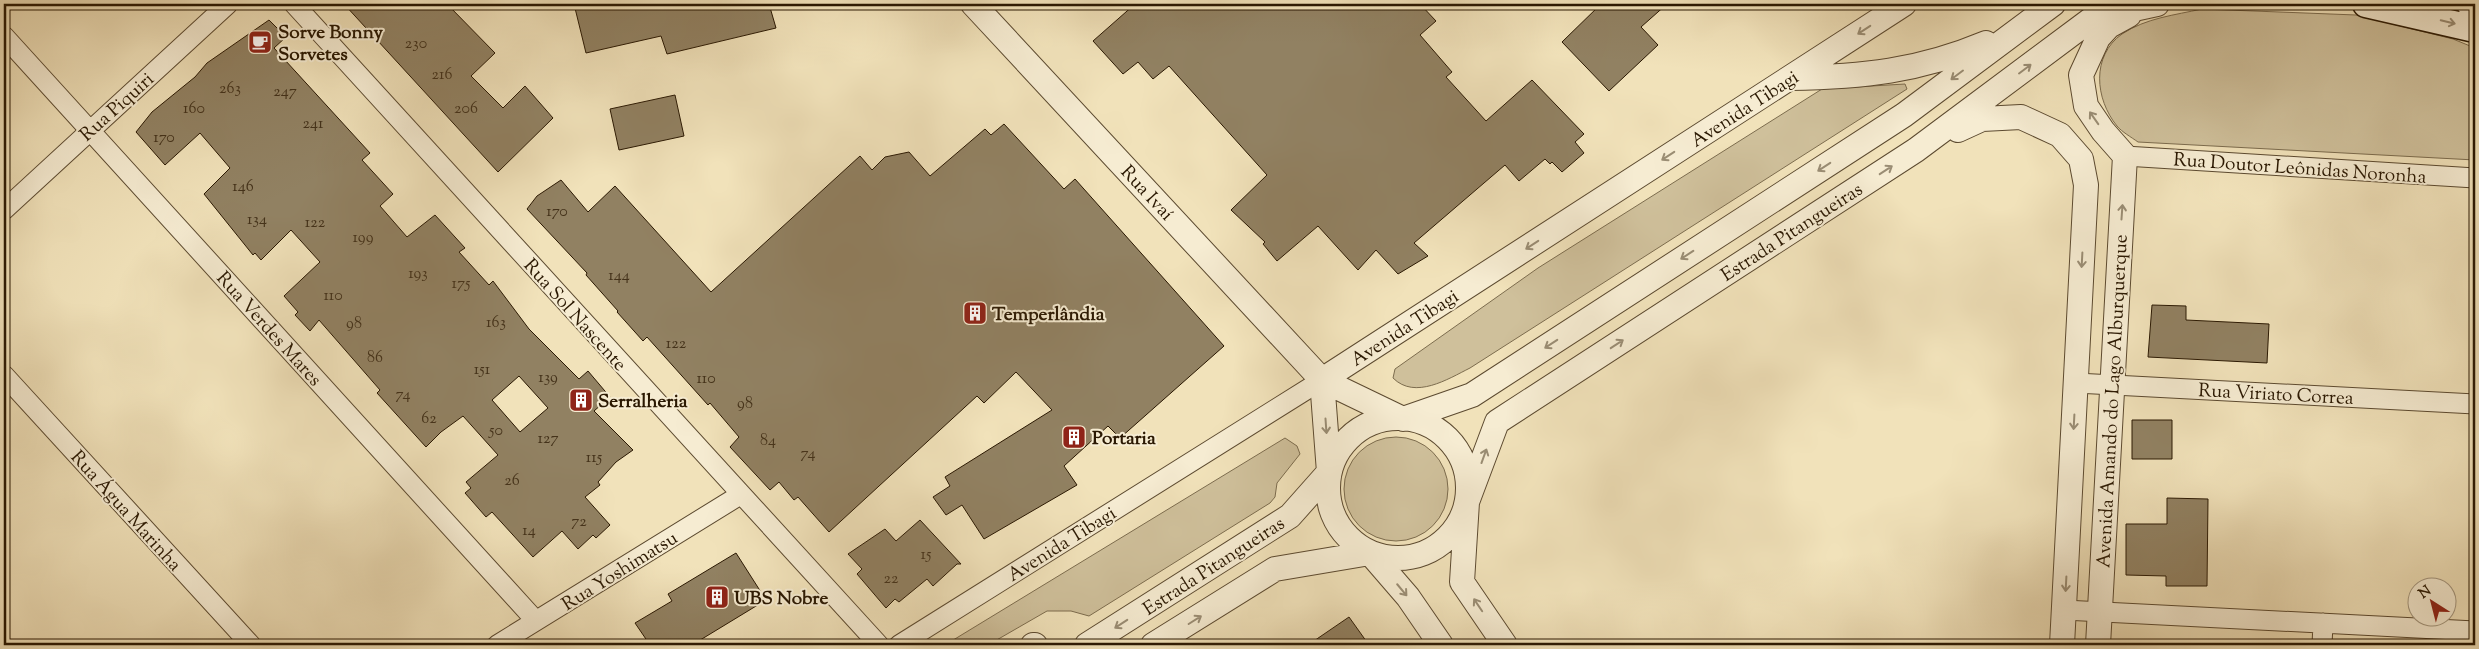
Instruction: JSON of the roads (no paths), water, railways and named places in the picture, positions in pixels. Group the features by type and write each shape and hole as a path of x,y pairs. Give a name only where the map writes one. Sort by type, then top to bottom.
{"main road":[{"path":"2366,4 2475,29"},
{"path":"2470,4 2475,8"}],"street":[{"name":"Rua Piquiri","path":"4,210 228,4"},
{"name":"Rua Sol Nascente","path":"294,4 740,495 879,645"},
{"name":"Rua Ivaí","path":"973,4 1322,380 1403,419"},
{"name":"Avenida Tibagi","path":"899,645 1322,380 1904,4"},
{"name":"Estrada Pitangueiras","path":"1403,419 1472,395 1904,115 2053,4"},
{"path":"2125,156 2086,106 2081,75 2098,38 2109,26 2151,5"},
{"name":"Estrada Pitangueiras","path":"1467,502 1496,422 1916,150 2093,18 2151,5"},
{"path":"1790,78 1869,75 1918,67 1962,53 2021,26"},
{"name":"Rua Verdes Mares","path":"4,36 536,621"},
{"name":"Avenida Amando do Lago Alburquerque","path":"1916,150 1982,119 2021,117 2060,134 2081,159 2086,184 2062,645"},
{"name":"Avenida Amando do Lago Alburquerque","path":"2098,645 2125,156"},
{"name":"Rua Doutor Leônidas Noronha","path":"2125,156 2475,178"},
{"name":"Rua Água Marinha","path":"4,374 251,645"},
{"path":"1322,380 1329,472 1328,500 1339,526 1352,542 1370,553 1384,557 1411,557 1437,547 1456,527 1467,502"},
{"name":"Rua Viriato Correa","path":"2076,383 2475,404"},
{"path":"1329,472 1342,447 1357,432 1376,422 1403,419 1432,426 1454,446 1466,472 1467,502 1462,582 1505,645"},
{"name":"Estrada Pitangueiras","path":"1087,645 1290,516 1329,472"},
{"name":"Rua Yoshimatsu","path":"497,645 740,495"},
{"path":"1370,553 1408,597 1441,645"},
{"name":"Estrada Pitangueiras","path":"1153,645 1275,570 1370,553"},
{"path":"2064,610 2475,631"},
{"path":"2322,645 2323,624"}],"place":[{"name":"Sorve Bonny Sorvetes","path":"260,42"},
{"name":"Temperlândia","path":"975,313"},
{"name":"Serralheria","path":"581,400"},
{"name":"Portaria","path":"1074,437"},
{"name":"UBS Nobre","path":"717,597"}]}
